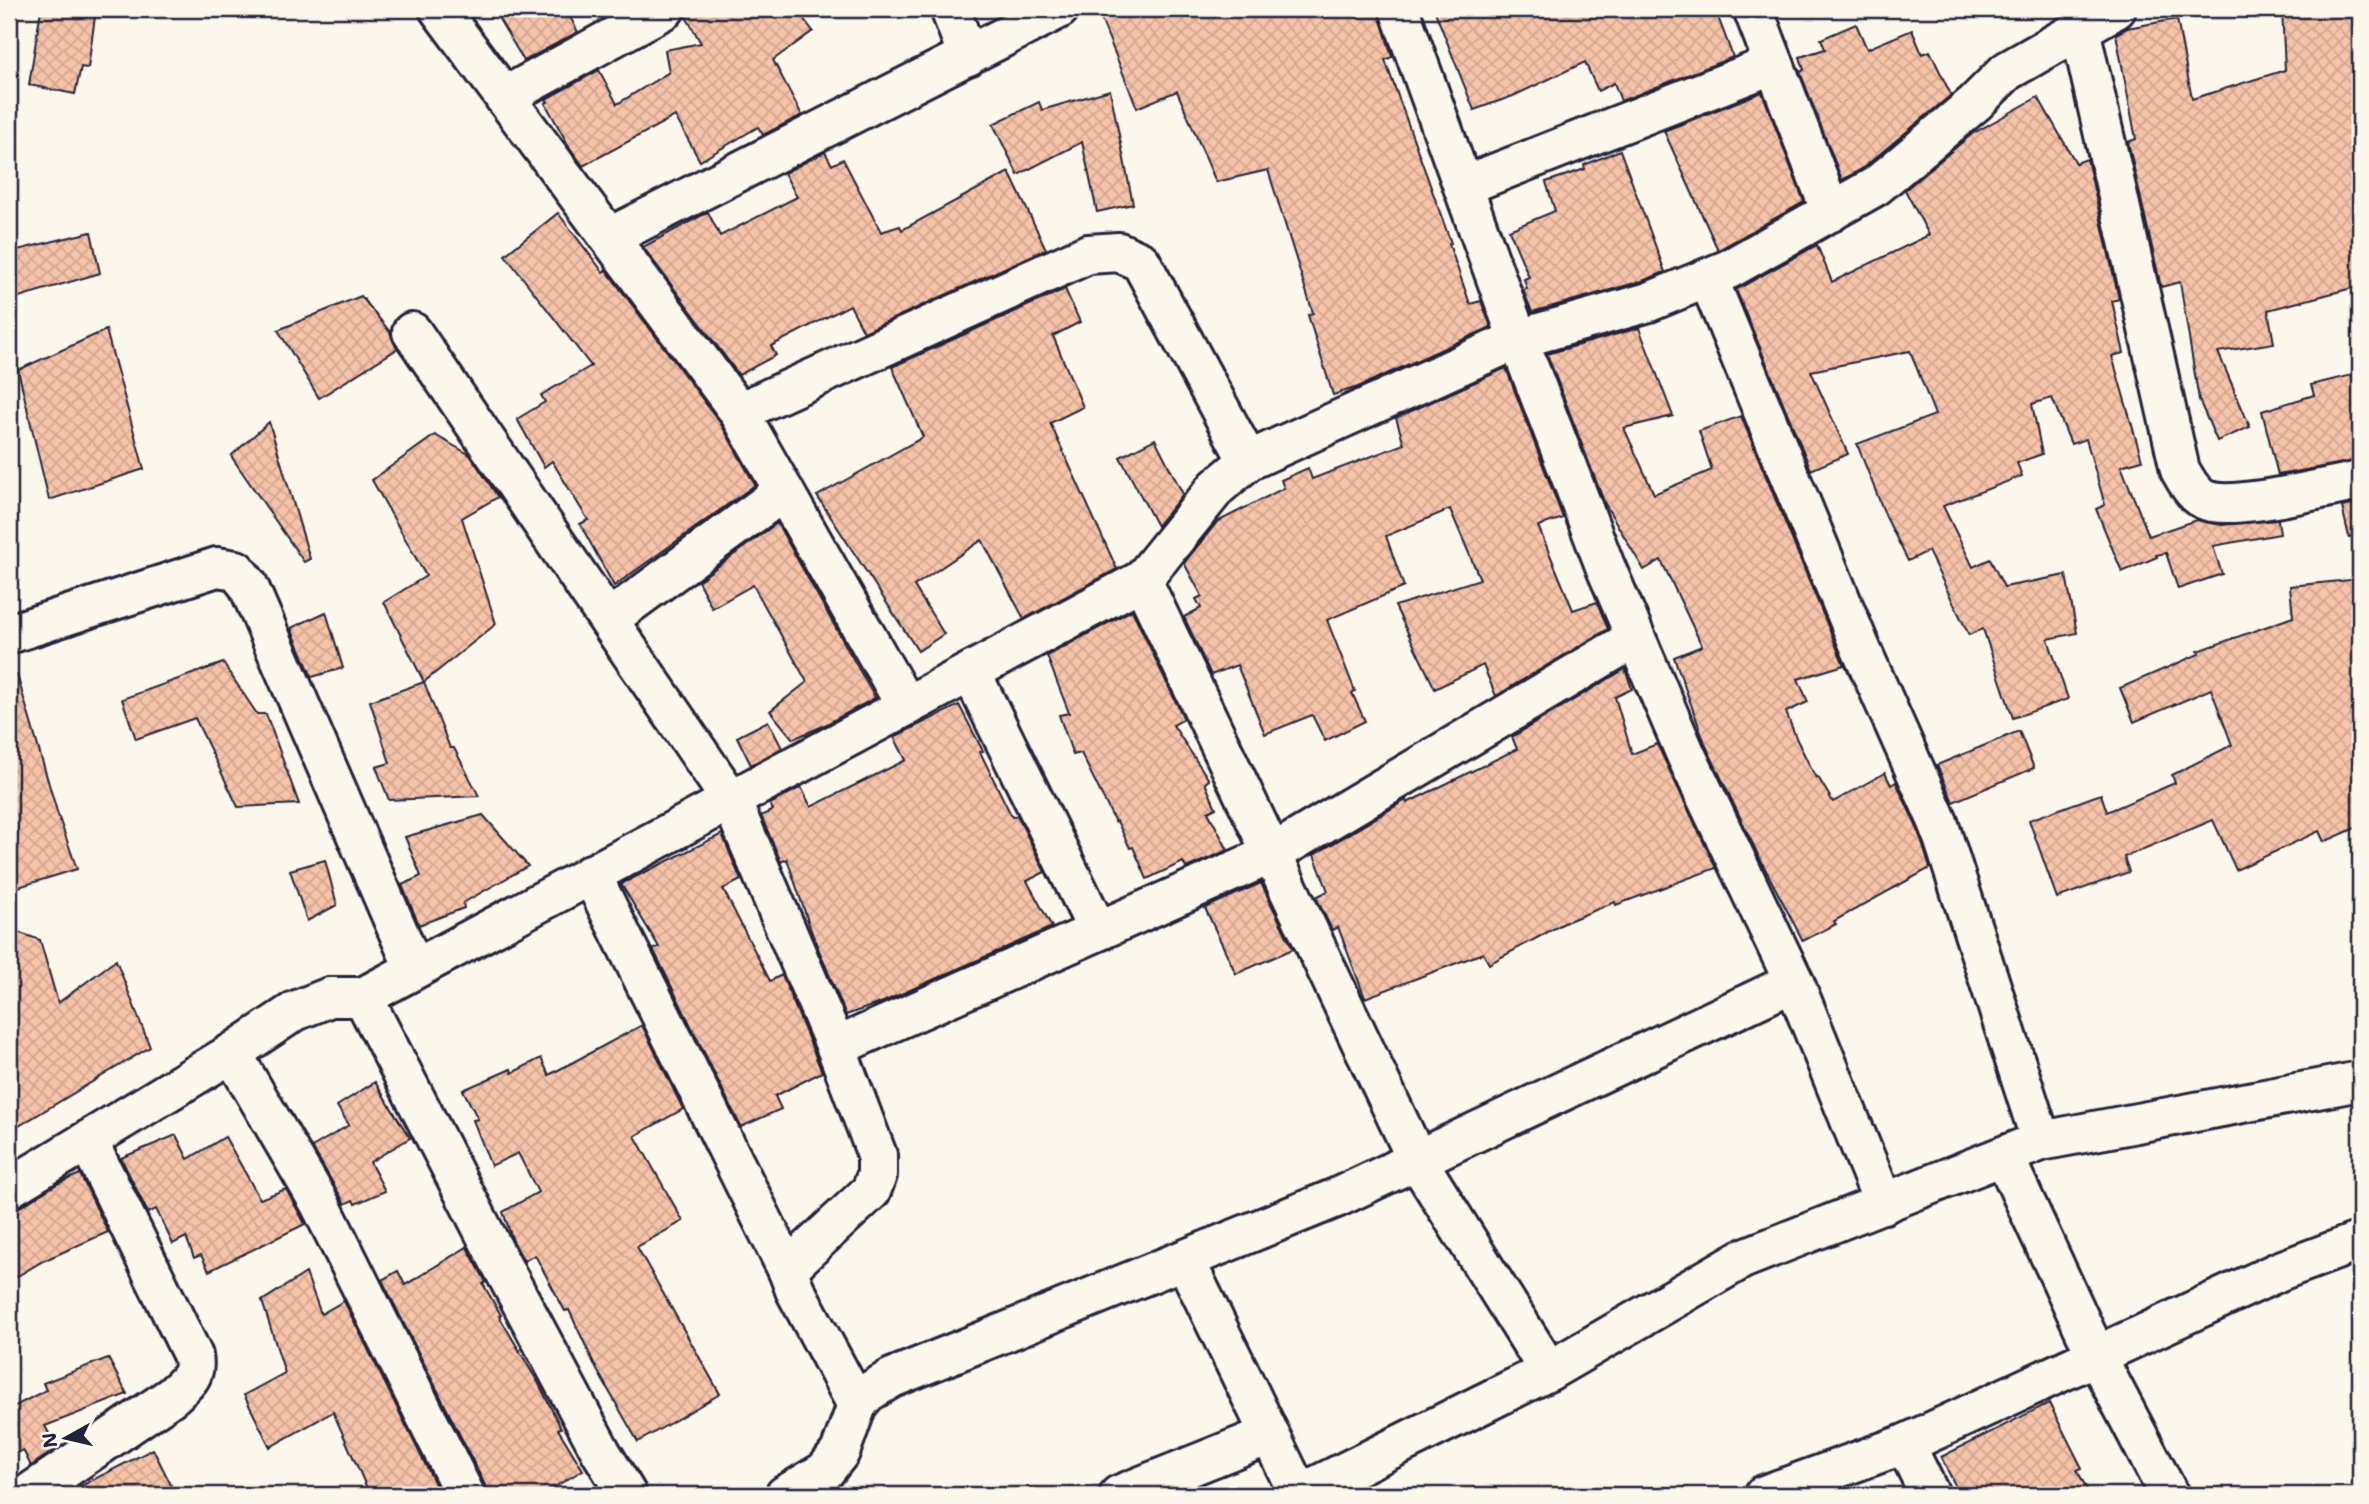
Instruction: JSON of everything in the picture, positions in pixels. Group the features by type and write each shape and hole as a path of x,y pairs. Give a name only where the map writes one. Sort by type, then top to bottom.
{"street":[{"path":"439,9 739,412 906,706"},
{"path":"504,97 665,9"},
{"path":"950,9 968,57"},
{"path":"610,237 1059,9"},
{"path":"1399,9 1518,339 1605,566 1686,755 1794,982 1884,1204"},
{"path":"1753,9 1830,212"},
{"path":"9,1188 232,1053 295,1011 330,997 363,997 1142,580 1217,487 1248,461 1518,339 1649,302 1729,269 1876,186 1975,103 2007,71 2116,9"},
{"path":"2080,29 2180,470 2190,488 2207,501 2234,504 2360,481"},
{"path":"1463,186 1774,64"},
{"path":"739,412 1087,254 1119,252 1141,262 1248,461"},
{"path":"1708,278 1856,636 1938,822 2041,1141"},
{"path":"412,332 731,800 835,1046 877,1156 877,1175 871,1191 788,1271"},
{"path":"609,619 784,491"},
{"path":"9,634 217,567 236,570 248,585 414,968"},
{"path":"1142,580 1417,1160 1549,1371"},
{"path":"835,1046 1272,854 1635,638"},
{"path":"971,672 1098,931"},
{"path":"591,874 795,1290 857,1405"},
{"path":"785,1495 825,1471 841,1452 857,1405 867,1393 892,1378 1336,1198 1794,982"},
{"path":"363,997 501,1265 601,1452 627,1495"},
{"path":"232,1053 320,1204 465,1495"},
{"path":"1185,1260 1298,1495 1549,1371 1742,1259 2041,1141 2360,1081"},
{"path":"49,1489 172,1396 191,1379 195,1367 88,1141"},
{"path":"2004,1156 2095,1356 2169,1495"},
{"path":"1764,1495 1905,1444 2280,1271 2360,1241"},
{"path":"1119,1495 1269,1435"},
{"path":"1905,1444 1930,1495"}],"building":[{"path":"41,9 96,9 88,68 81,67 75,94 29,85"},
{"path":"493,9 566,9 578,32 524,61"},
{"path":"687,9 796,9 813,31 773,60 802,115 763,135 758,127 700,161 675,116 583,166 545,103 548,102 546,99 599,70 617,104 669,72 665,50 701,43 685,15"},
{"path":"1097,9 1378,9 1392,57 1385,60 1451,243 1449,244 1470,304 1481,301 1491,327 1358,387 1333,395 1308,315 1313,313 1268,170 1216,182 1177,91 1137,108"},
{"path":"1434,9 1715,9 1733,57 1621,101 1614,83 1598,91 1585,62 1513,96 1474,110"},
{"path":"2282,9 2360,9 2360,286 2268,310 2274,343 2218,352 2250,427 2217,441 2199,400 2180,282 2161,287 2128,142 2136,139 2116,34 2127,28 2177,19 2192,99 2285,70"},
{"path":"1856,24 1867,49 1912,30 1922,54 1930,51 1951,95 1863,168 1842,180 1800,72 1804,70 1800,57 1825,49 1821,39"},
{"path":"1110,90 1133,204 1097,212 1082,142 1018,175 993,124 1039,102 1042,110"},
{"path":"1762,92 1804,202 1718,250 1664,131"},
{"path":"2038,97 2076,163 2087,159 2119,299 2112,301 2124,353 2112,356 2142,460 2121,466 2149,536 2196,520 2222,525 2278,520 2280,534 2213,546 2222,574 2178,589 2166,553 2156,555 2157,557 2122,572 2096,509 2105,505 2086,439 2071,444 2052,398 2032,404 2042,454 2017,463 2022,476 1943,506 1973,567 1990,559 2004,587 2066,575 2077,633 2048,639 2068,699 2013,718 1983,629 1969,635 1928,551 1908,561 1886,517 1857,444 1935,415 1910,351 1811,371 1848,454 1811,470 1736,290 1817,245 1832,282 1929,235 1905,190 1972,134"},
{"path":"1620,150 1665,272 1532,312 1523,290 1527,289 1524,279 1529,277 1509,230 1555,211 1546,182 1585,169 1584,165"},
{"path":"825,152 832,165 843,159 881,232 900,226 902,230 1009,172 1046,249 864,332 850,305 771,346 776,355 739,375 643,247 708,212 720,236 797,197 784,173"},
{"path":"558,213 603,272 606,270 721,424 755,485 614,586 580,524 588,520 552,461 544,467 517,419 545,402 541,395 591,366 505,255"},
{"path":"91,232 100,273 9,300 9,252"},
{"path":"1065,289 1080,322 1053,336 1083,407 1050,423 1117,569 1024,619 982,540 914,586 944,634 918,651 817,496 923,437 892,367"},
{"path":"361,296 390,332 397,349 319,398 278,330"},
{"path":"1639,328 1673,416 1624,428 1654,494 1712,470 1699,431 1741,416 1844,665 1798,679 1808,702 1786,712 1797,740 1816,778 1818,777 1833,802 1885,773 1891,785 1896,782 1918,830 1930,868 1803,941 1706,746 1674,657 1702,646 1661,560 1644,570 1605,504 1547,354"},
{"path":"106,330 144,469 49,500 18,370"},
{"path":"1506,368 1563,518 1538,526 1573,610 1597,602 1608,629 1496,696 1483,665 1435,689 1395,606 1480,579 1450,509 1386,536 1404,587 1327,620 1355,691 1352,693 1365,721 1325,741 1312,715 1265,734 1237,665 1211,675 1184,617 1201,608 1196,599 1202,596 1184,563 1217,522 1284,488 1281,480 1308,468 1312,479 1404,444 1396,418"},
{"path":"2360,373 2360,460 2278,475 2262,411 2314,395 2311,385"},
{"path":"269,422 310,559 304,562 231,456"},
{"path":"435,435 470,455 498,497 462,518 496,624 424,682 384,602 426,576 372,480"},
{"path":"1155,439 1183,494 1157,526 1120,457"},
{"path":"2360,503 2360,535 2349,537 2342,507"},
{"path":"777,523 875,698 793,739 770,711 807,682 753,585 712,608 698,581"},
{"path":"2360,579 2360,826 2324,842 2319,831 2236,870 2213,820 2124,857 2129,872 2057,898 2029,820 2101,794 2107,812 2175,783 2172,775 2232,745 2211,689 2134,722 2120,688 2199,654 2198,651 2293,617 2290,586"},
{"path":"1132,610 1184,719 1173,725 1209,780 1205,783 1216,808 1208,812 1228,850 1186,868 1183,862 1147,879 1133,847 1130,848 1117,821 1115,822 1081,753 1073,755 1059,715 1069,713 1047,656"},
{"path":"326,612 343,668 312,677 291,628"},
{"path":"223,663 257,714 266,714 299,804 238,807 195,718 136,739 122,699"},
{"path":"1625,669 1632,689 1615,697 1632,754 1657,744 1716,868 1616,905 1615,902 1566,922 1489,964 1483,953 1365,998 1338,927 1332,930 1316,897 1328,891 1314,855 1406,800 1407,803 1517,749 1512,737"},
{"path":"17,675 58,815 77,869 9,890 9,676"},
{"path":"424,682 450,748 454,748 479,796 389,800 376,767 390,763 370,701"},
{"path":"959,705 1012,817 1017,815 1045,872 1027,881 1052,927 883,1002 846,1015 813,936 787,859 781,862 761,816 773,810 770,804 801,787 811,807 906,760 894,737"},
{"path":"768,721 782,748 751,765 737,737"},
{"path":"2019,731 2034,768 1953,802 1937,765"},
{"path":"483,815 528,866 463,903 464,908 419,925 402,885 421,876 405,837"},
{"path":"722,834 741,880 723,889 770,981 782,975 822,1072 775,1096 781,1109 741,1127 653,949 659,947 621,884"},
{"path":"325,860 337,905 307,921 290,870"},
{"path":"1261,883 1293,949 1236,974 1205,908"},
{"path":"9,929 40,940 58,1003 116,960 150,1047 9,1132"},
{"path":"642,1025 683,1109 635,1136 683,1221 637,1247 720,1394 638,1442 597,1370 569,1310 565,1311 535,1255 524,1261 513,1241 503,1212 538,1192 518,1153 491,1166 473,1120 478,1119 463,1090 511,1069 512,1073 541,1058 549,1075"},
{"path":"375,1082 410,1138 370,1162 385,1191 355,1204 353,1200 345,1204 312,1147 349,1125 337,1106"},
{"path":"176,1135 188,1159 225,1137 260,1199 286,1189 305,1224 209,1271 201,1255 194,1258 186,1237 173,1244 156,1209 148,1213 121,1158"},
{"path":"80,1174 108,1232 43,1261 9,1281 9,1210 20,1207 57,1184"},
{"path":"467,1247 486,1282 483,1284 501,1315 499,1316 539,1384 561,1428 558,1429 583,1470 541,1495 487,1495 485,1485 382,1280 398,1271 405,1285"},
{"path":"306,1273 321,1314 344,1301 439,1492 431,1495 370,1495 333,1412 270,1447 244,1395 285,1373 262,1301"},
{"path":"108,1358 127,1394 45,1426 57,1448 31,1466 23,1450 9,1457 9,1409 46,1390 43,1383"},
{"path":"2049,1403 2082,1468 2077,1470 2090,1495 1960,1495 1941,1457"},
{"path":"153,1449 176,1495 65,1495 71,1491"}]}
